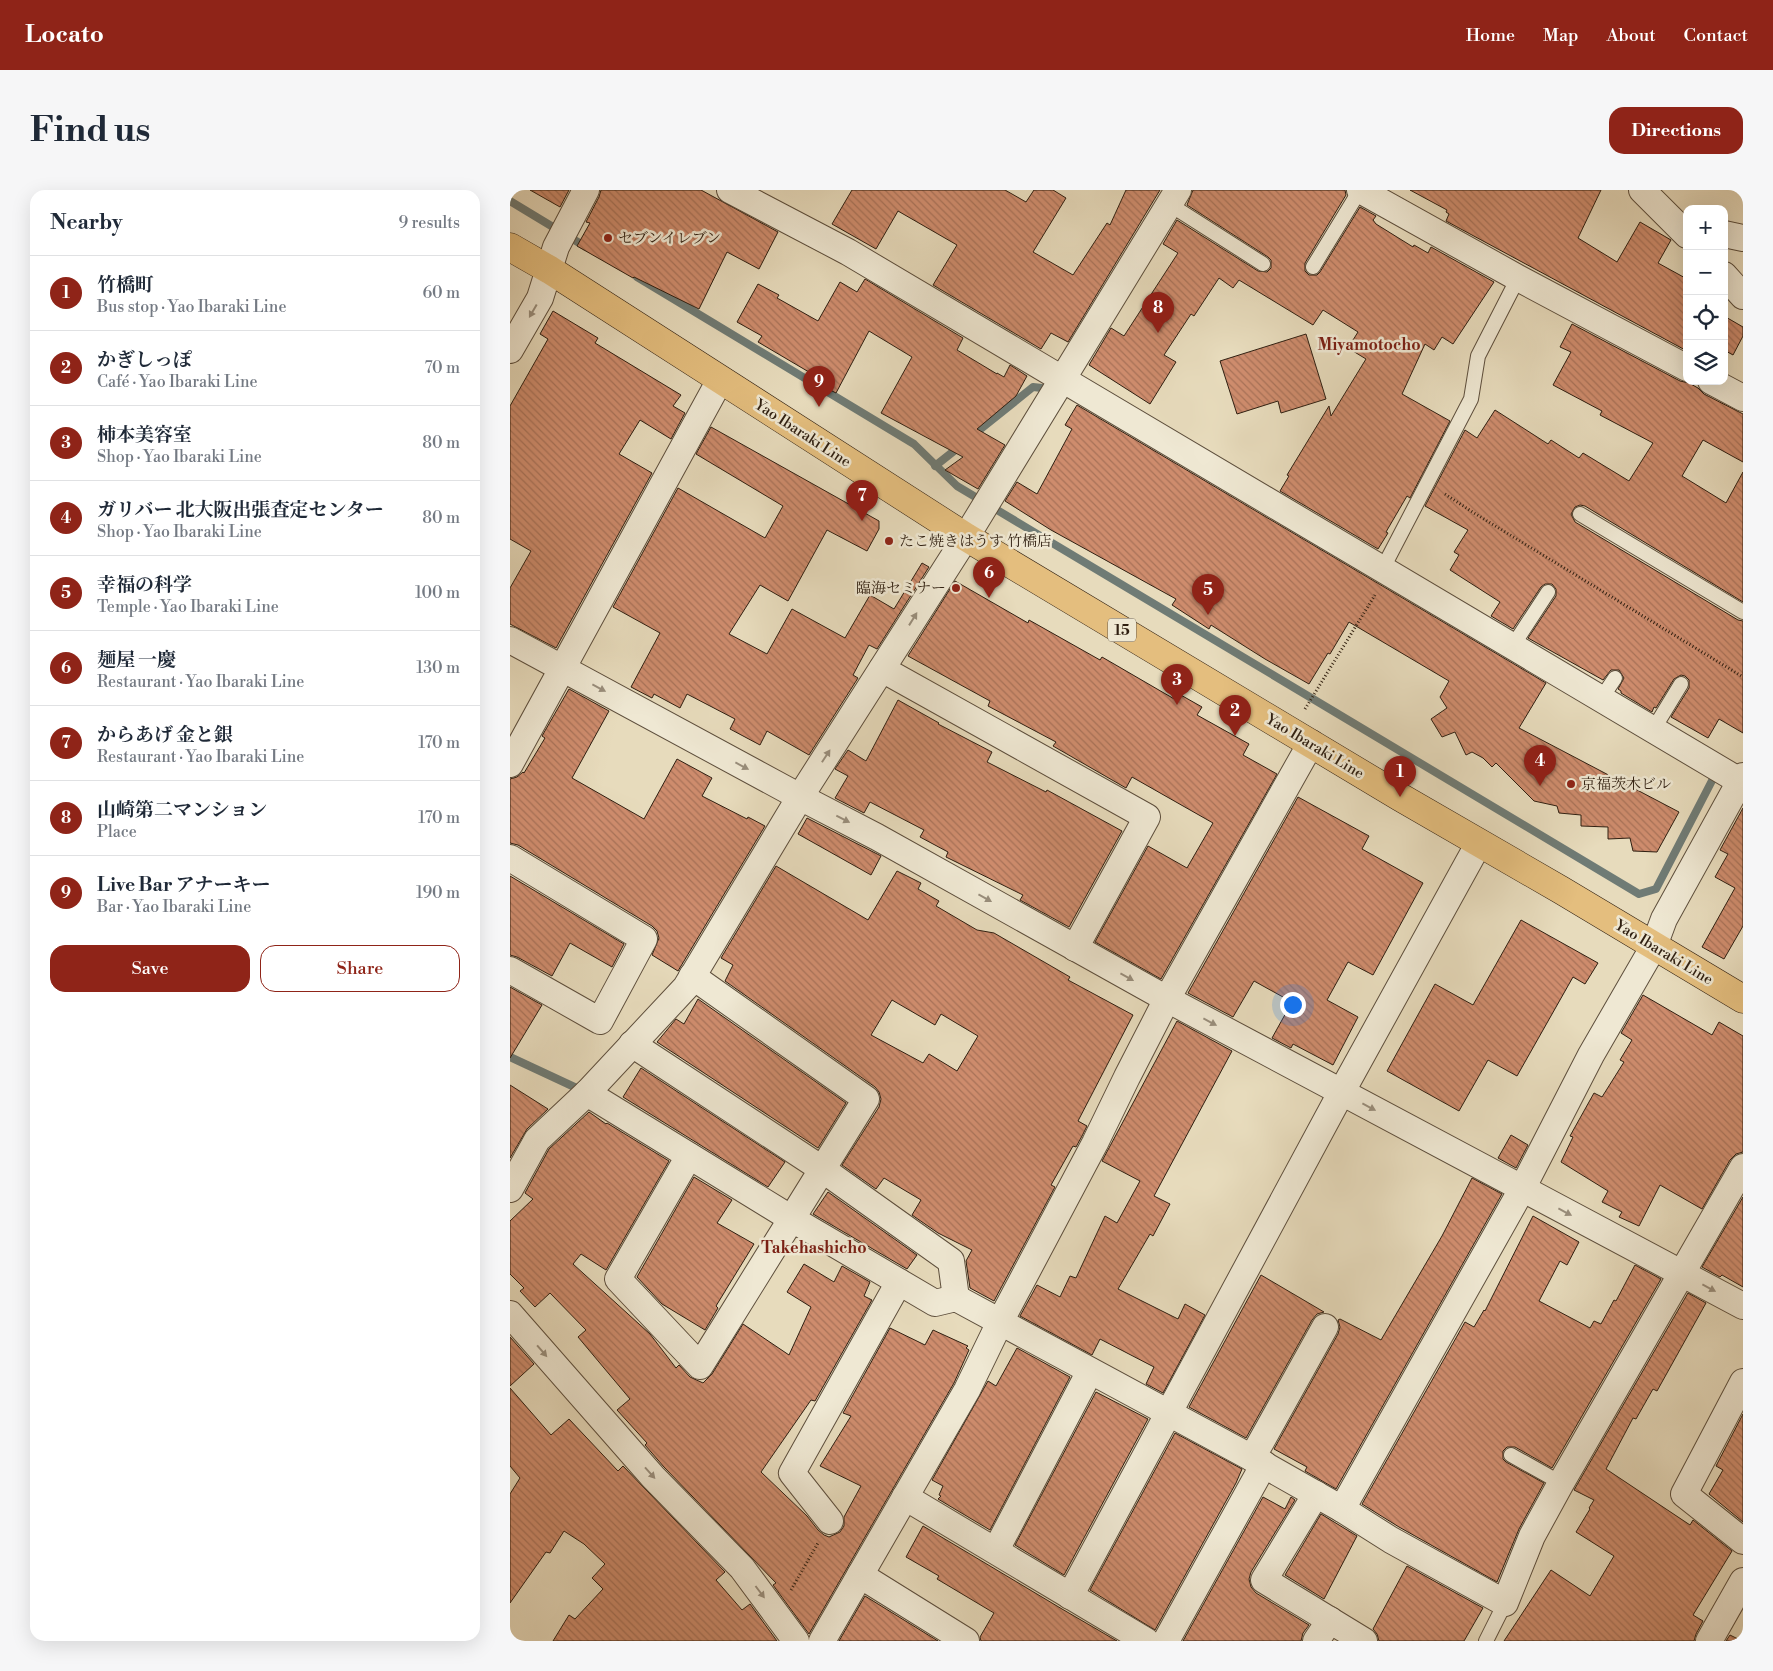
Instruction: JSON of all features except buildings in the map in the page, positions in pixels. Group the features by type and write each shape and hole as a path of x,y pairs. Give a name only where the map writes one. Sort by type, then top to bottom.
{"main road":[{"name":"Yao Ibaraki Line","path":"510,247 550,270 966,536 1400,797 1561,890 1743,1000"}],"street":[{"path":"510,350 540,298 556,247 586,190"},
{"path":"730,190 848,252 1062,380 1517,640 1608,689 1734,776 1664,919 1654,946 1591,1055 1522,1188 1342,1509"},
{"path":"1360,190 1518,278 1683,366"},
{"path":"1642,190 1683,229"},
{"path":"510,1189 537,1140 586,1093 686,987 800,797 966,536 1173,197"},
{"path":"1728,235 1743,238"},
{"path":"1728,279 1743,296"},
{"path":"510,764 720,380"},
{"path":"1719,385 1743,398"},
{"path":"510,640 877,837 1167,999 1743,1306"},
{"path":"882,669 1147,817 1075,948"},
{"path":"822,1641 967,1390 1000,1322 1095,1144 1126,1077 1301,737"},
{"path":"1070,1596 1341,1092 1479,843"},
{"path":"510,858 644,939 600,1021 510,970"},
{"path":"689,1156 618,1279 700,1366 866,1099 692,976"},
{"path":"632,1044 822,1170 951,1261 956,1298"},
{"path":"586,1093 792,1219 935,1303 956,1298 1258,1461 1342,1509 1391,1540 1505,1604 1532,1536 1743,1167"},
{"path":"830,1521 792,1473 899,1282"},
{"path":"510,1314 653,1477 742,1568 796,1641"},
{"path":"1166,1641 1325,1327"},
{"path":"996,1550 1090,1371"},
{"path":"1743,1382 1684,1494 1743,1541"},
{"path":"1316,1494 1264,1580 1323,1630 1364,1641"},
{"path":"905,1497 1146,1641"},
{"path":"860,1575 966,1641"},
{"path":"1709,1641 1743,1581"}],"lane":[{"path":"1313,267 1360,190"},
{"path":"1173,197 1263,264"},
{"path":"1386,565 1471,399 1478,356 1518,278"},
{"path":"1580,514 1743,612"},
{"path":"1517,640 1548,592"},
{"path":"1658,722 1681,684"},
{"path":"1511,1455 1561,1483"},
{"path":"1486,1641 1505,1604"}],"path":[{"path":"1427,482 1482,518 1743,677"},
{"path":"1301,737 1386,565"},
{"path":"777,1614 830,1521"}],"waterway":[{"path":"510,201 586,247"},
{"path":"637,277 914,444 957,486 1639,894 1656,889 1717,771"},
{"path":"972,436 1033,387 1051,389"},
{"path":"935,466 959,447"},
{"path":"510,1057 583,1091"}],"place":[{"name":"セブンイレブン","path":"608,238"},
{"name":"山崎第二マンション","path":"1158,333"},
{"name":"Live Bar アナーキー","path":"819,407"},
{"name":"からあげ 金と銀","path":"862,521"},
{"name":"たこ焼きはうす 竹橋店","path":"889,541"},
{"name":"臨海セミナー","path":"956,588"},
{"name":"麺屋 一慶","path":"989,598"},
{"name":"幸福の科学","path":"1208,615"},
{"name":"柿本美容室","path":"1177,705"},
{"name":"かぎしっぽ","path":"1235,736"},
{"name":"京福茨木ビル","path":"1571,784"},
{"name":"ガリバー 北大阪出張査定センター","path":"1540,786"},
{"name":"竹橋町","path":"1400,797"}],"district":[{"name":"Miyamotocho","path":"1369,344"},
{"name":"Takehashicho","path":"814,1247"}]}
